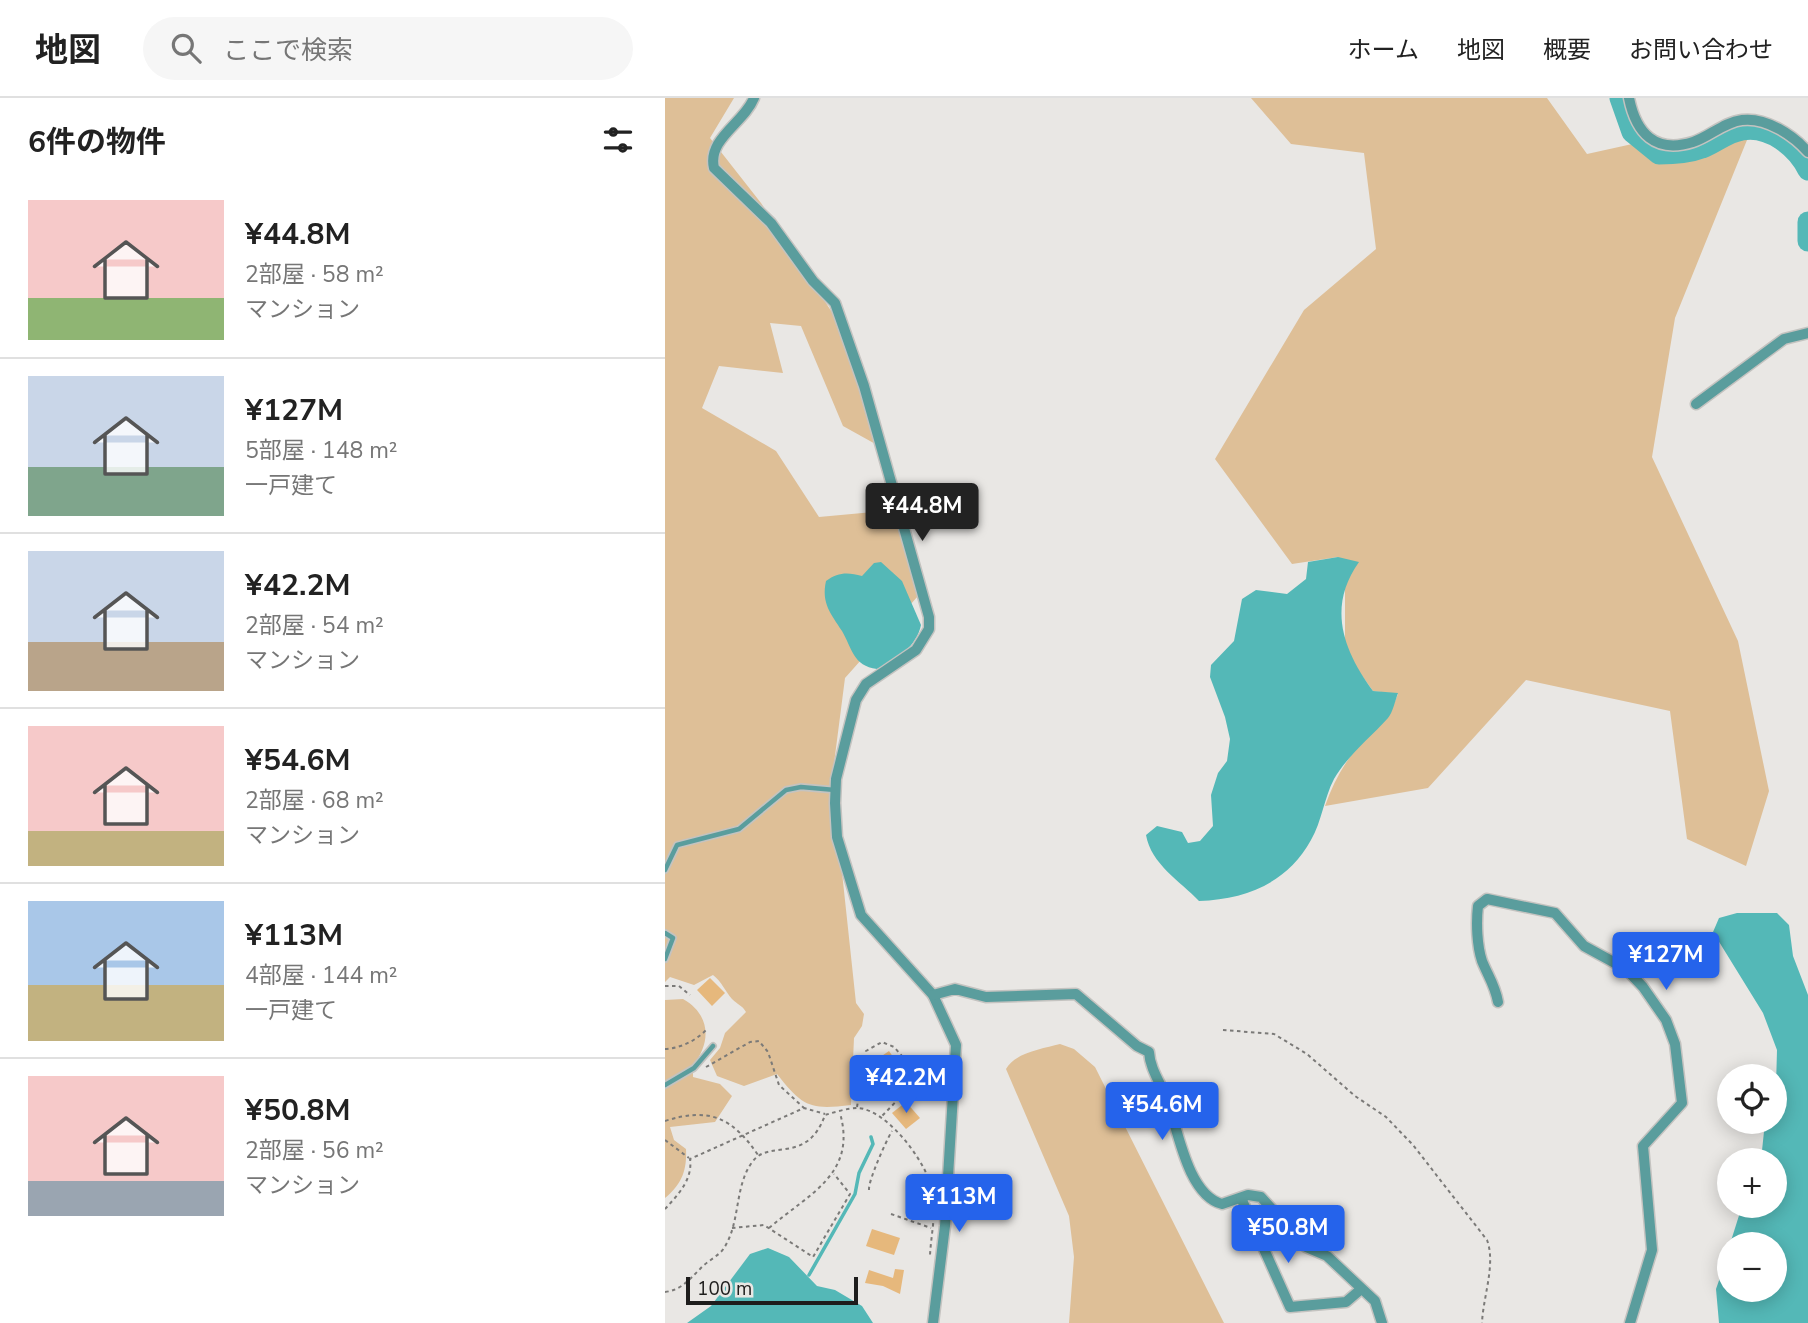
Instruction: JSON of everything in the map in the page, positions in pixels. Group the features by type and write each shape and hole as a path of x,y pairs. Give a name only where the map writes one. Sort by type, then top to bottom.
{"street":[{"path":"754,98 743,118 716,147 712,157 714,168 772,223 813,281 835,303 864,386 929,617 929,629 916,650 866,684 856,700 835,790 837,837 861,915 933,995 956,1045 945,1226 933,1323"},
{"path":"1629,98 1638,127 1656,144 1666,146 1692,142 1744,119 1761,122 1789,133 1808,152"},
{"path":"1696,404 1784,339 1808,332"},
{"path":"1498,1002 1495,983 1483,963 1478,938 1479,906 1487,899 1555,913 1584,946 1626,969 1643,987 1666,1020 1675,1044 1682,1103 1643,1146 1652,1250 1630,1323"},
{"path":"933,995 955,989 986,997 1076,994 1137,1046 1149,1052 1150,1061 1168,1103 1179,1146 1209,1197 1222,1204 1255,1194 1261,1197 1306,1247 1327,1256 1360,1290 1375,1301 1382,1323"},
{"path":"1241,1198 1290,1307 1346,1302 1360,1290"}],"lane":[{"path":"665,870 677,845 739,829 786,790 801,787 835,790"},
{"path":"665,933 673,938 665,959"},
{"path":"665,1085 694,1068 713,1046"}],"path":[{"path":"665,986 680,986 690,995"},
{"path":"665,1049 675,1049 700,1037 708,1028"},
{"path":"1223,1030 1274,1034 1292,1044 1386,1117 1413,1145 1487,1240 1491,1257 1483,1300 1482,1323"},
{"path":"700,1069 750,1042 759,1041 768,1052 779,1085 804,1108 825,1115 857,1108 881,1117 915,1152 927,1171 934,1200 930,1258"},
{"path":"857,1108 866,1051 882,1042 894,1047 917,1073 914,1083 881,1117"},
{"path":"690,1159 804,1108"},
{"path":"769,1228 834,1174 845,1143 840,1111"},
{"path":"665,1121 698,1114 720,1116 759,1156"},
{"path":"665,1292 683,1286 721,1252 731,1228 743,1181 759,1156 792,1150 807,1143 825,1115"},
{"path":"869,1189 868,1180 879,1164 892,1130"},
{"path":"665,1140 685,1152 690,1159 691,1168 683,1188 665,1209"},
{"path":"731,1228 758,1224 769,1228 813,1257 850,1194 834,1174"},
{"path":"891,1214 916,1220 932,1228"}],"shaded area":[{"path":"665,98 734,98 710,138 761,203 850,340 879,446 843,426 801,326 770,323 783,373 719,366 702,408 776,451 819,517 895,510 918,596 845,678 832,779 856,1003 864,1014 862,1026 854,1038 851,1105 826,1107 808,1104 777,1074 744,1086 717,1076 710,1060 720,1048 725,1033 746,1012 713,975 694,985 670,977 665,982"},
{"path":"1251,98 1547,98 1587,154 1655,139 1747,140 1675,318 1652,457 1738,641 1769,791 1746,866 1687,839 1670,711 1526,680 1428,788 1325,806 1347,761 1385,718 1398,694 1373,691 1355,666 1345,644 1345,581 1338,557 1292,564 1215,459 1304,310 1376,249 1364,153 1291,144"},
{"path":"683,999 699,1012 705,1029 703,1047 693,1065 693,1077 720,1084 732,1096 715,1122 670,1127 674,1140 686,1149 686,1157 679,1182 665,1198 665,1000"},
{"path":"1060,1044 1074,1049 1095,1067 1224,1323 1069,1323 1074,1257 1069,1216 1006,1069 1023,1055"}],"water":[{"path":"1338,557 1359,562 1343,595 1341,612 1347,644 1362,676 1373,691 1398,693 1393,710 1352,754 1334,779 1315,833 1290,867 1278,878 1249,892 1217,900 1199,901 1160,863 1146,835 1157,826 1182,832 1188,843 1200,841 1213,826 1211,795 1218,773 1227,761 1230,739 1210,677 1211,665 1234,641 1242,599 1256,590 1287,594 1306,579 1308,562"},
{"path":"881,562 902,581 921,625 915,640 905,652 877,669 863,664 854,655 828,608 825,589 826,581 839,574 862,576 874,563"},
{"path":"1737,913 1777,913 1789,925 1793,956 1808,995 1808,1323 1719,1323 1717,1302 1787,1302 1787,1232 1734,1232 1738,1218 1787,1218 1787,1148 1762,1148 1764,1134 1787,1134 1787,1064 1777,1064 1777,1050 1763,1013 1713,932 1719,918"},
{"path":"768,1248 789,1257 817,1286 835,1290 862,1306 873,1323 687,1323 711,1306 750,1254"}],"building":[{"path":"710,978 725,993 712,1006 697,990"},
{"path":"889,1051 904,1073 891,1085 873,1062"},
{"path":"906,1102 920,1118 906,1129 892,1113"},
{"path":"872,1229 900,1238 894,1255 866,1246"},
{"path":"895,1269 904,1270 900,1294 883,1286 865,1283 869,1270 893,1278"}],"waterway":[{"path":"1620,98 1632,132 1659,154 1697,150 1731,133 1752,129 1781,139 1797,153 1808,170"},
{"path":"1808,222 1808,241"},
{"path":"809,1275 855,1194 859,1173 873,1144 871,1137"}]}
